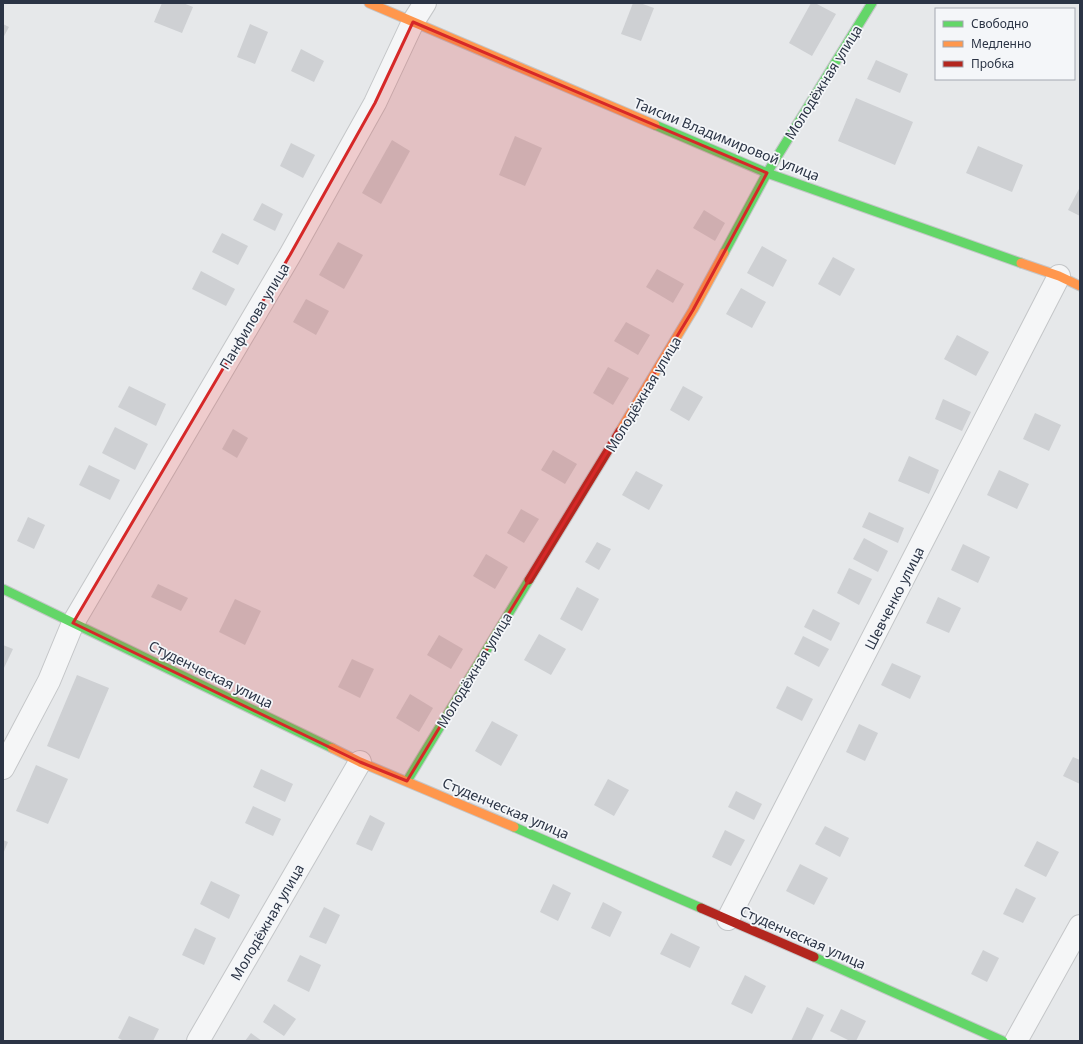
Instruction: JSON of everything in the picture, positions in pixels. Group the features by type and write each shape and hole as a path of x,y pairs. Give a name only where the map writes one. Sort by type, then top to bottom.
{"street":[{"name":"Таисии Владимировой улица","path":"369,3 767,173 1059,276 1080,286"},
{"name":"Панфилова улица","path":"3,768 49,681 73,623 290,255 375,103 414,22 425,3"},
{"name":"Молодёжная улица","path":"407,780 605,457 693,310 767,173 872,3"},
{"name":"Шевченко улица","path":"728,919 1059,276"},
{"name":"Студенческая улица","path":"3,589 360,762 407,780 728,919 1003,1041"},
{"name":"Молодёжная улица","path":"198,1041 360,762"},
{"path":"1016,1041 1080,926"}],"highlighted area":[{"path":"413,22 767,173 693,310 407,781 360,762 73,623 290,255 375,103"}],"building":[{"path":"162,3 183,3 193,7 182,33 154,22"},
{"path":"633,3 640,3 654,8 641,41 621,34"},
{"path":"811,3 815,3 836,14 812,56 789,43"},
{"path":"3,24 9,27 3,38"},
{"path":"250,24 268,32 255,64 237,57"},
{"path":"301,49 324,61 314,82 291,71"},
{"path":"876,60 908,74 900,93 867,79"},
{"path":"856,98 913,122 895,165 838,141"},
{"path":"515,136 542,148 525,186 499,175"},
{"path":"392,140 410,151 381,204 362,193"},
{"path":"291,143 315,155 303,178 280,166"},
{"path":"978,146 1023,165 1012,192 966,173"},
{"path":"1080,187 1080,216 1068,210"},
{"path":"262,203 283,214 275,231 253,220"},
{"path":"704,210 725,223 715,241 693,228"},
{"path":"222,233 248,246 238,265 212,252"},
{"path":"338,242 363,255 344,289 319,275"},
{"path":"762,246 787,260 773,287 747,273"},
{"path":"833,257 855,269 840,296 818,284"},
{"path":"657,269 684,284 673,303 646,287"},
{"path":"201,271 235,289 226,306 192,289"},
{"path":"741,288 766,302 752,328 726,314"},
{"path":"306,299 329,311 316,335 293,322"},
{"path":"626,322 650,335 638,355 614,341"},
{"path":"957,335 989,352 976,376 944,359"},
{"path":"608,367 629,378 613,405 593,393"},
{"path":"129,386 166,404 156,426 118,407"},
{"path":"683,386 703,397 689,421 670,410"},
{"path":"943,399 971,412 962,431 935,419"},
{"path":"1035,413 1061,425 1049,451 1023,439"},
{"path":"115,427 148,444 135,470 102,453"},
{"path":"233,429 248,438 237,458 222,449"},
{"path":"553,450 577,464 565,484 541,470"},
{"path":"909,456 939,470 929,494 898,481"},
{"path":"89,465 120,480 110,500 79,485"},
{"path":"999,470 1029,484 1017,509 987,495"},
{"path":"636,471 663,485 649,510 622,495"},
{"path":"521,509 539,519 524,543 507,533"},
{"path":"869,512 904,528 898,543 862,527"},
{"path":"28,517 45,525 34,549 17,541"},
{"path":"864,538 888,551 878,572 853,559"},
{"path":"597,542 611,549 599,570 585,562"},
{"path":"963,544 990,557 978,583 951,570"},
{"path":"486,554 508,567 495,589 473,576"},
{"path":"849,568 872,579 859,605 837,593"},
{"path":"158,584 188,598 181,611 151,597"},
{"path":"577,587 599,599 582,631 560,619"},
{"path":"938,597 961,608 949,633 926,623"},
{"path":"235,599 261,611 245,645 219,632"},
{"path":"813,609 840,623 831,641 804,627"},
{"path":"539,634 566,649 551,675 524,660"},
{"path":"439,635 463,649 451,669 427,655"},
{"path":"803,636 829,649 819,667 794,654"},
{"path":"3,645 13,649 3,670"},
{"path":"352,659 374,669 360,698 338,687"},
{"path":"892,663 921,676 910,699 881,685"},
{"path":"77,675 109,688 79,759 47,746"},
{"path":"787,686 813,699 802,721 776,708"},
{"path":"410,694 433,708 419,732 396,718"},
{"path":"492,721 518,735 501,766 475,751"},
{"path":"859,724 878,733 865,761 846,752"},
{"path":"1073,757 1080,760 1080,784 1063,776"},
{"path":"36,765 68,779 48,824 16,811"},
{"path":"261,769 293,784 285,802 253,787"},
{"path":"608,779 629,790 614,816 594,805"},
{"path":"736,791 762,804 754,820 728,807"},
{"path":"253,806 281,819 273,836 245,823"},
{"path":"370,815 385,823 372,851 356,844"},
{"path":"825,826 849,838 840,857 815,844"},
{"path":"725,830 745,840 731,866 712,857"},
{"path":"3,840 8,842 3,854"},
{"path":"1037,841 1059,852 1046,877 1024,866"},
{"path":"800,864 828,878 814,905 786,891"},
{"path":"211,881 240,895 229,919 200,904"},
{"path":"553,884 571,893 558,921 540,912"},
{"path":"1016,888 1036,898 1023,923 1003,914"},
{"path":"603,902 622,912 610,937 591,928"},
{"path":"324,907 340,915 326,944 309,937"},
{"path":"195,928 216,938 204,965 182,955"},
{"path":"671,933 700,947 690,968 660,954"},
{"path":"983,950 999,958 987,982 971,974"},
{"path":"300,955 321,965 309,992 287,981"},
{"path":"745,975 766,986 752,1014 731,1004"},
{"path":"274,1004 296,1019 284,1036 263,1022"},
{"path":"807,1007 824,1015 811,1041 791,1041"},
{"path":"841,1009 866,1021 856,1041 850,1041 830,1031"},
{"path":"129,1016 159,1029 153,1041 124,1041 118,1038"},
{"path":"251,1033 262,1041 245,1041"}],"traffic: fast":[{"path":"724,253 767,173 872,3"},
{"path":"655,125 767,173 1021,263"},
{"path":"407,781 529,580"},
{"path":"3,589 332,748"},
{"path":"514,827 701,908"},
{"path":"814,957 1003,1041"}],"traffic: slow":[{"path":"369,3 655,125"},
{"path":"620,431 693,310 724,253"},
{"path":"1021,263 1059,276 1080,286"},
{"path":"332,748 360,762 514,827"}],"traffic: jam":[{"path":"529,580 620,431"},
{"path":"701,908 814,957"}]}
